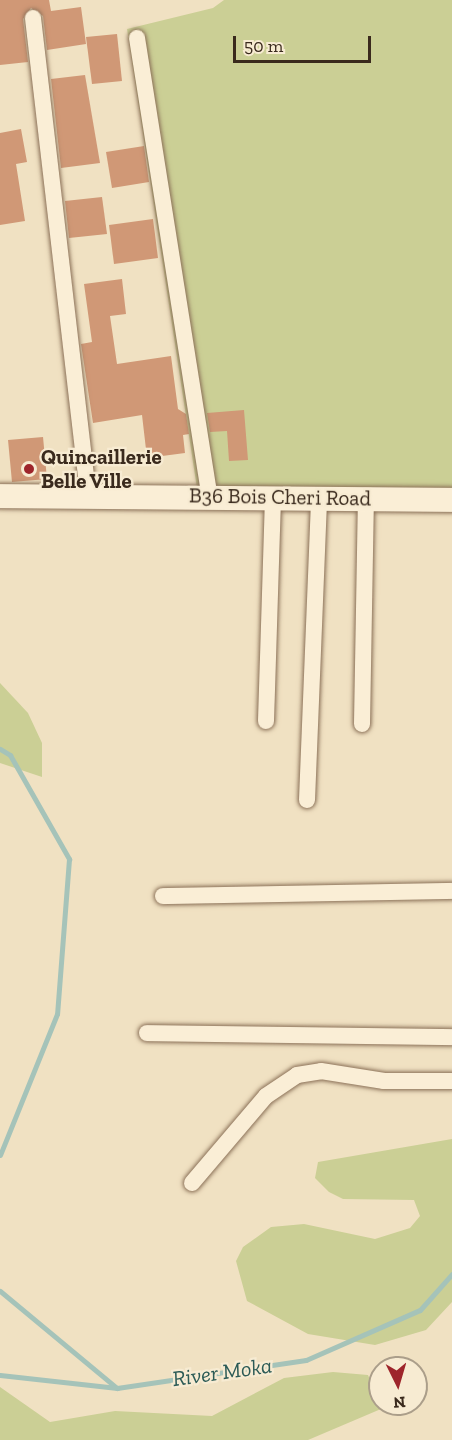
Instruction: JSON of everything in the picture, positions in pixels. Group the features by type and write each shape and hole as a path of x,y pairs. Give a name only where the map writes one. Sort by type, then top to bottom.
{"main road":[{"name":"B36 Bois Cheri Road","path":"0,496 209,495 452,500"}],"street":[{"path":"33,18 88,495"},
{"path":"137,38 209,495"},
{"path":"266,721 273,498"},
{"path":"307,800 319,499"},
{"path":"362,724 366,500"},
{"path":"163,896 452,891"},
{"path":"147,1033 452,1037"},
{"path":"192,1183 266,1096 297,1075 321,1071 384,1081 452,1081"}],"green space":[{"path":"224,0 452,0 452,493 198,495 127,29 213,8"},
{"path":"0,683 28,713 42,743 42,777 0,763"},
{"path":"452,1139 452,1302 426,1330 375,1345 308,1334 247,1301 236,1261 243,1247 271,1227 304,1224 375,1239 410,1228 420,1216 414,1200 343,1199 329,1192 315,1178 318,1162"},
{"path":"333,1372 368,1375 368,1414 308,1440 0,1440 0,1387 50,1422 115,1411 212,1416 284,1378"}],"building":[{"path":"0,0 49,0 51,11 81,7 86,44 47,50 43,16 31,8 23,19 28,62 0,65"},
{"path":"117,34 122,81 92,84 86,37"},
{"path":"85,75 100,163 61,168 51,79"},
{"path":"21,129 27,162 16,164 25,221 0,225 0,133"},
{"path":"144,146 149,182 112,188 106,152"},
{"path":"102,197 107,234 69,238 65,201"},
{"path":"153,219 158,258 114,264 109,225"},
{"path":"122,279 126,314 110,316 117,364 171,356 178,409 186,414 189,434 183,435 185,453 147,458 142,415 93,423 81,344 92,342 84,284"},
{"path":"244,410 248,460 229,461 227,431 210,432 207,413"},
{"path":"43,437 47,479 12,482 8,440"}],"waterway":[{"name":"River Moka","path":"0,749 10,755 69,859 57,1014 0,1155"},
{"name":"River Moka","path":"0,1291 117,1388 306,1360 420,1310 452,1274"},
{"path":"0,1375 117,1388"}],"place":[{"name":"Quincaillerie Belle Ville","path":"29,469"}]}
